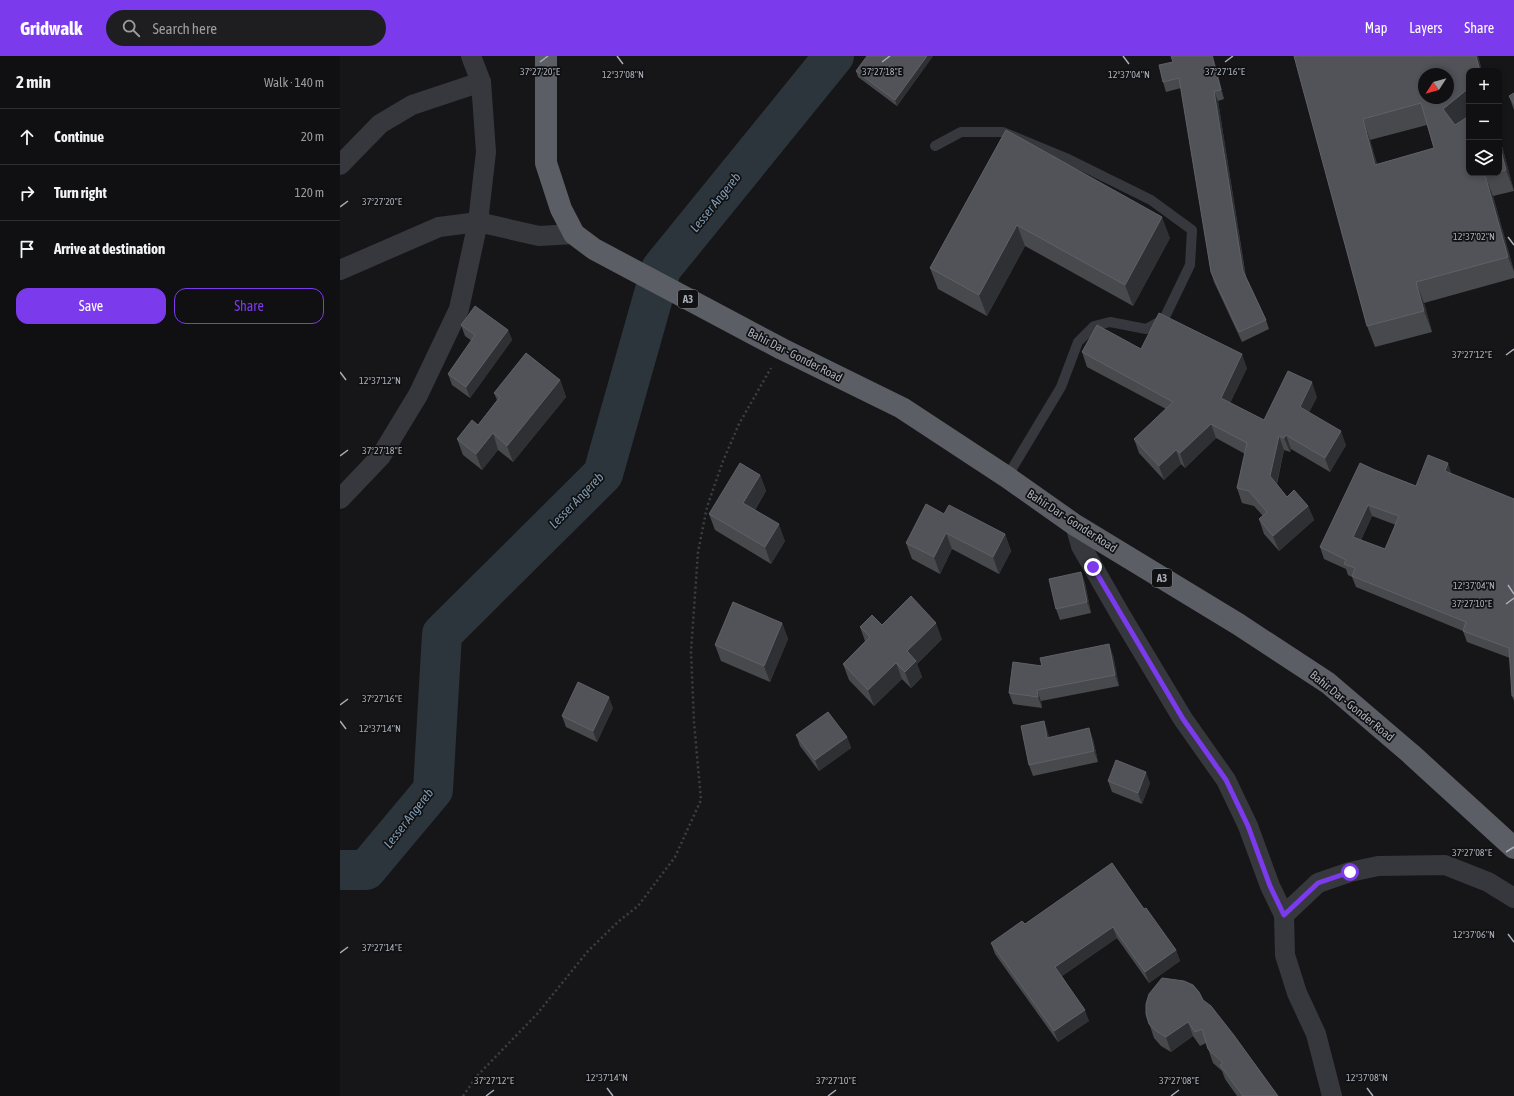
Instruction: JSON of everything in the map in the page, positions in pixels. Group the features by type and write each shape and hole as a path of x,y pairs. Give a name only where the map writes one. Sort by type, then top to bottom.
{"highway":[{"name":"A3","path":"546,56 546,163 561,209 574,234"},
{"name":"Bahir Dar - Gonder Road","path":"574,234 594,249 782,349 902,408 1007,477 1075,525 1238,624 1328,684 1412,754 1514,848"}],"street":[{"path":"340,499 381,456 418,395 459,309 478,222 486,152 481,82 471,56"},
{"path":"340,164 380,124 412,105 481,82"},
{"path":"340,270 439,227 478,222 539,236 574,234"},
{"path":"1075,525 1081,546 1183,719 1226,780 1248,826 1267,879 1284,915 1285,954 1297,993 1316,1034 1332,1096"},
{"path":"1284,915 1318,883 1350,872 1378,866 1445,865 1488,882 1514,898"}],"lane":[{"path":"935,146 962,132 1003,132 1066,158 1151,200 1192,230 1190,265 1164,320 1146,329 1110,322 1094,326 1078,342 1061,387 1007,477"}],"path":[{"path":"463,1096 477,1076 537,1014 588,951 619,921 638,906 675,857 701,800 694,722 691,651 698,552 707,507 723,461 739,424 782,349"}],"building":[{"path":"867,56 927,56 895,100 856,71"},
{"path":"1171,56 1212,56 1221,90 1214,91 1243,271 1266,320 1239,332 1211,272 1179,78 1163,82 1159,65 1173,62"},
{"path":"1294,56 1476,56 1479,68 1466,68 1466,90 1454,100 1454,68 1418,68 1418,104 1363,119 1375,165 1434,148 1421,104 1449,104 1443,109 1455,125 1466,118 1466,176 1485,176 1508,257 1416,282 1424,311 1367,326"},
{"path":"1514,93 1514,104 1509,96"},
{"path":"1006,130 1162,217 1125,285 1017,225 979,295 930,268"},
{"path":"1502,155 1506,170 1502,171"},
{"path":"475,306 508,330 466,387 448,374 475,335 461,325"},
{"path":"1159,313 1242,354 1221,398 1264,420 1288,371 1312,382 1300,407 1341,431 1325,458 1286,435 1284,438 1279,436 1270,476 1287,497 1294,490 1308,506 1273,536 1259,519 1267,512 1249,491 1237,488 1247,443 1211,424 1180,453 1176,450 1159,466 1134,439 1173,402 1082,352 1097,325 1141,349"},
{"path":"526,353 560,380 507,446 493,433 476,454 457,439 472,420 478,425 500,397 494,393"},
{"path":"1428,455 1448,463 1445,471 1514,499 1514,696 1512,696 1509,648 1463,631 1466,622 1352,576 1355,568 1344,564 1346,560 1320,547 1360,463 1416,486","holes":["1368,505 1399,516 1385,549 1353,537"]},
{"path":"740,463 760,475 743,503 779,524 765,547 709,514"},
{"path":"926,504 944,514 949,505 1005,534 993,557 946,533 934,557 906,543"},
{"path":"1081,572 1087,602 1056,609 1049,579"},
{"path":"911,596 936,623 907,651 916,661 905,672 896,663 868,690 843,664 870,637 860,627 872,615 882,625"},
{"path":"733,602 782,623 764,666 715,645"},
{"path":"1109,644 1115,675 1037,690 1038,697 1009,693 1013,662 1042,666 1040,658"},
{"path":"578,682 609,697 593,731 562,716"},
{"path":"828,712 847,737 815,760 796,735"},
{"path":"1044,721 1047,738 1089,728 1094,751 1029,765 1021,726"},
{"path":"1116,760 1146,772 1138,793 1108,781"},
{"path":"1112,863 1144,909 1146,908 1176,950 1145,972 1113,927 1055,967 1085,1010 1054,1031 991,943 1022,921 1025,924"},
{"path":"1162,978 1184,981 1193,985 1203,1000 1211,1006 1233,1034 1278,1096 1243,1096 1220,1065 1223,1063 1208,1049 1202,1029 1195,1032 1188,1022 1166,1037 1156,1031 1149,1024 1146,1014 1146,1004 1149,994"}],"waterway":[{"name":"Lesser Angereb","path":"340,870 366,870 433,790 442,634 603,474 661,269 834,56"}],"route":[{"path":"1093,567 1183,719 1226,780 1248,826 1259,860 1284,915 1318,883 1350,872"}]}
